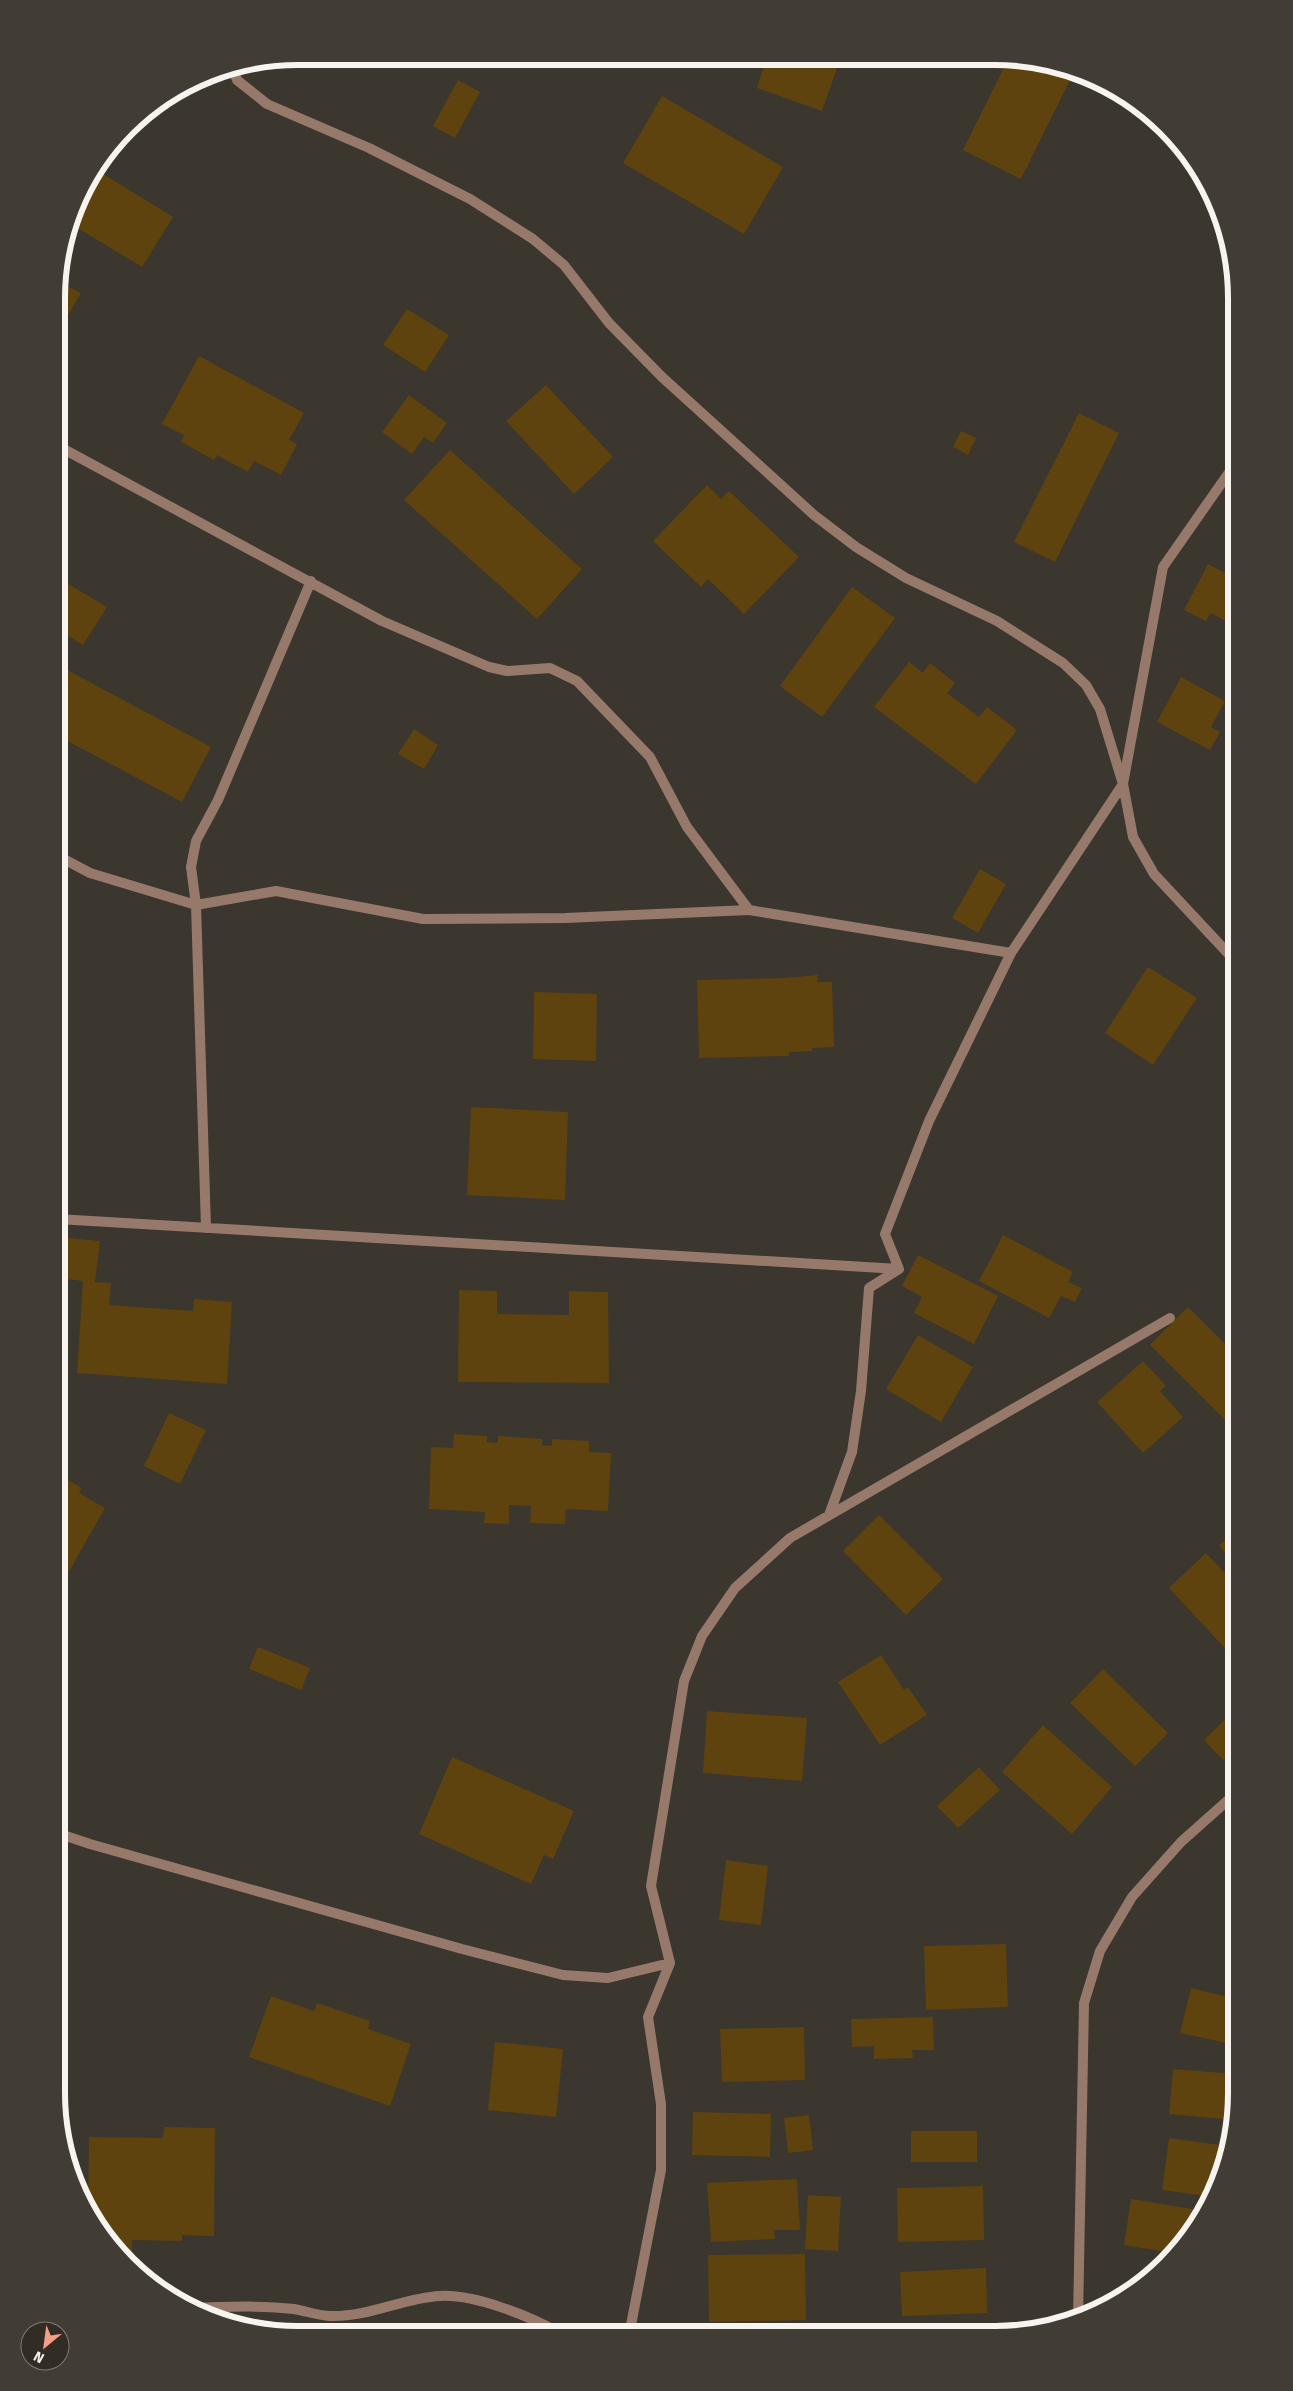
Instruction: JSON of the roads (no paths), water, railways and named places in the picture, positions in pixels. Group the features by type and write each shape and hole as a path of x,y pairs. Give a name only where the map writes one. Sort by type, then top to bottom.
{"street":[{"path":"235,74 237,80 267,104 369,148 470,199 533,239 564,265 609,323 662,377 814,515 856,547 906,578 997,620 1063,663 1086,685 1100,709 1123,784 1133,837 1154,874 1228,954"},
{"path":"65,450 382,621 489,666 507,671 550,668 577,681 650,757 687,827 749,910"},
{"path":"900,1269 885,1234 929,1121 1011,953 1123,784 1163,567 1228,474"},
{"path":"206,1228 196,905 191,867 196,841 218,800 311,581"},
{"path":"65,860 90,873 196,905 276,891 423,919 565,918 749,910 1011,953"},
{"path":"65,1220 900,1269"},
{"path":"830,1515 852,1452 861,1391 869,1288 900,1269"},
{"path":"631,2326 661,2170 661,2104 648,2017 670,1963 651,1886 684,1682 702,1636 735,1588 790,1538 1170,1318"},
{"path":"1078,2311 1084,2003 1100,1951 1132,1897 1182,1842 1228,1800"},
{"path":"65,1836 462,1949 562,1975 608,1978 670,1963"},
{"path":"208,2308 261,2307 294,2309 330,2316 354,2315 440,2296 474,2300 516,2314 542,2326"}]}
